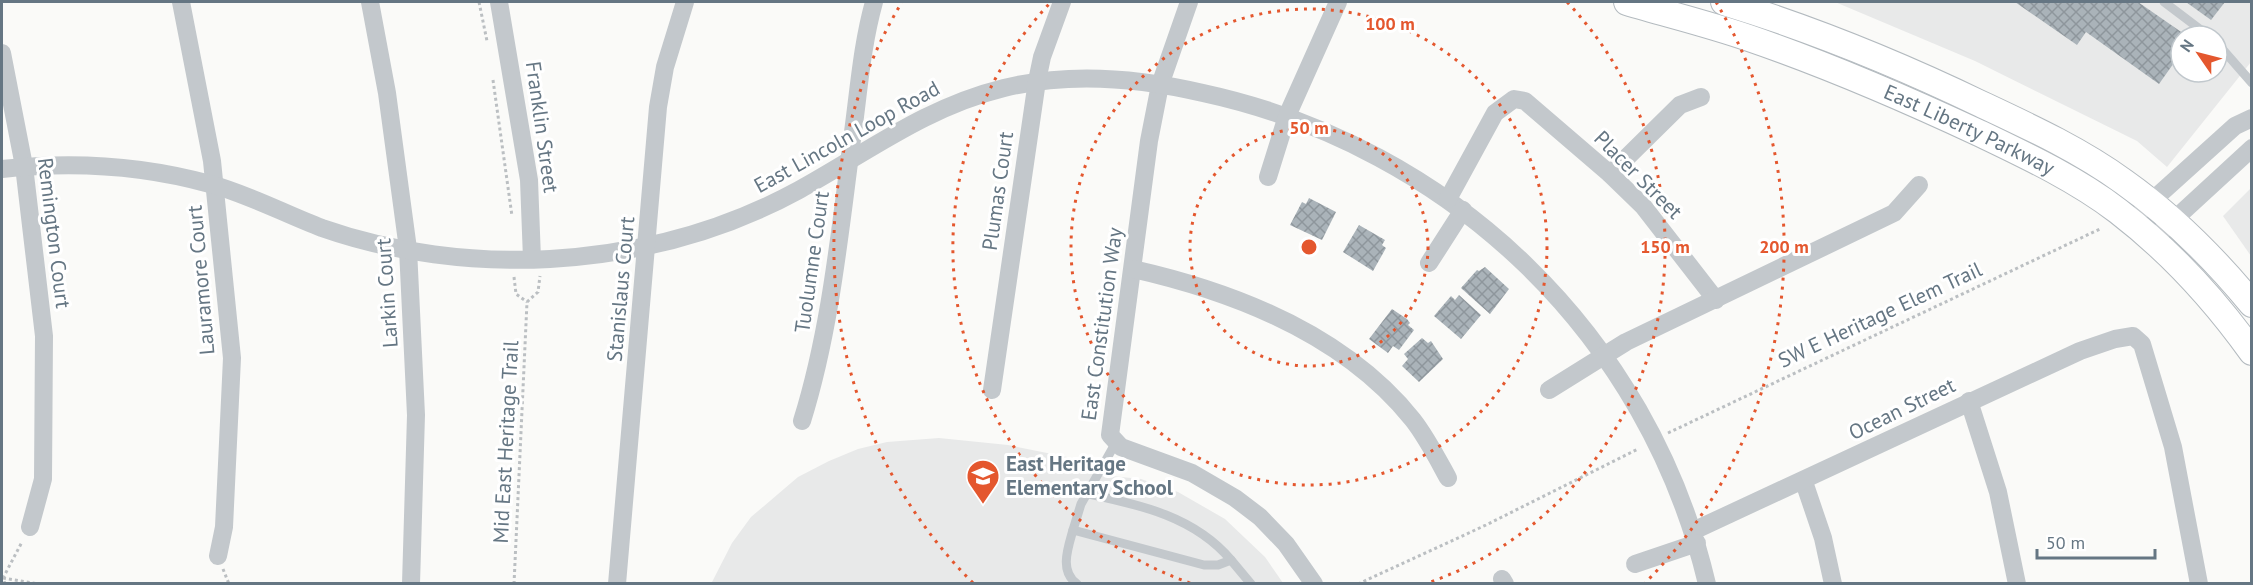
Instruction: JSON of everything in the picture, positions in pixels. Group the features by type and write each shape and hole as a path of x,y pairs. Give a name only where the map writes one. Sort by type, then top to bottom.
{"street":[{"name":"Lauramore Court","path":"181,2 195,60 215,185 232,358 224,527 218,556"},
{"name":"Larkin Court","path":"370,2 387,93 408,249 416,415 411,584"},
{"name":"Franklin Street","path":"499,2 529,180 532,267"},
{"name":"Stanislaus Court","path":"617,584 661,89 673,38 685,2"},
{"name":"Tuolumne Court","path":"802,421 819,366 849,160 858,72 874,2"},
{"name":"Plumas Court","path":"992,390 1037,81 1042,57 1062,2"},
{"name":"East Constitution Way","path":"1189,2 1160,85 1149,141 1133,269 1109,423 1110,435 1115,444 1192,473 1235,498 1286,544 1314,584"},
{"path":"1268,177 1287,116 1338,2"},
{"name":"East Liberty Parkway","path":"1627,2 1747,37 1884,89 2078,184 2152,240 2209,297 2252,352"},
{"name":"East Liberty Parkway","path":"1724,2 1866,53 1974,100 2058,141 2123,181 2151,202 2207,253 2252,304"},
{"name":"Remington Court","path":"2,53 24,166 44,336 43,479 30,527"},
{"name":"East Lincoln Loop Road","path":"2,169 64,164 130,166 215,185 326,229 408,249 478,257 532,267 648,247 715,228 762,209 937,110 989,92 1037,81 1107,79 1160,85 1242,102 1287,116 1361,148 1456,204 1531,268 1568,308 1603,355 1656,440 1695,537 1707,584"},
{"path":"1610,174 1680,105 1701,97"},
{"name":"Placer Street","path":"1456,204 1495,113 1514,99 1536,109 1610,174 1662,229 1716,300"},
{"path":"2129,221 2235,126 2252,118"},
{"path":"2152,240 2252,148"},
{"path":"1550,390 1603,355 1894,213 1919,185"},
{"path":"1429,262 1456,204"},
{"path":"1133,269 1232,298 1284,321 1337,352 1405,411 1424,436 1448,478"},
{"name":"Ocean Street","path":"1635,564 1695,537 1969,401 2088,347 2133,336 2142,344 2173,447 2199,584"},
{"path":"1969,401 1998,492 2017,584"},
{"path":"1804,482 1823,537 1833,584"}],"lane":[{"path":"2164,2 2193,24"},
{"path":"2229,57 2252,83"},
{"path":"1077,584 1068,575 1066,566 1073,530 1081,504 1089,494 1115,444"},
{"path":"1089,494 1169,515 1189,525 1222,550 1251,584"},
{"path":"1073,530 1204,565 1218,565 1231,560"}],"path":[{"path":"479,2 489,50"},
{"path":"492,72 513,222"},
{"name":"SW E Heritage Elem Trail","path":"1673,430 2100,229"},
{"path":"523,275 513,275 516,294 527,302 536,296 540,282 540,274 532,267"},
{"name":"Mid East Heritage Trail","path":"514,584 527,302"},
{"path":"1358,584 1486,525 1635,451"},
{"path":"2,578 30,527"},
{"path":"2,578 5,584"},
{"path":"2,578 38,584"}],"shaded area":[{"path":"1835,2 2251,2 2251,62 2167,167 2137,141 1975,61"},
{"path":"2251,188 2251,256 2223,216"},
{"name":"East Heritage Elementary School","path":"939,438 1008,445 1067,457 1081,473 1141,479 1178,492 1225,519 1265,557 1283,583 711,584 732,543 751,517 798,477 858,449 887,442"}],"building":[{"path":"2015,2 2138,2 2170,24 2169,70 2159,84 2086,32 2077,45"},
{"path":"2186,2 2225,2 2211,20"},
{"path":"1309,198 1336,212 1322,240 1290,225 1302,202 1306,204"},
{"path":"1359,225 1385,240 1382,245 1386,248 1373,271 1343,252"},
{"path":"1485,267 1509,289 1490,314 1461,288 1477,270"},
{"path":"1459,295 1481,315 1461,339 1434,316 1451,296 1455,300"},
{"path":"1392,309 1407,319 1410,323 1408,325 1414,330 1399,350 1393,346 1388,353 1369,339"},
{"path":"1422,338 1428,343 1431,341 1443,359 1419,382 1402,366 1408,359 1404,354"}],"place":[{"name":"East Heritage Elementary School","path":"983,505"}]}
